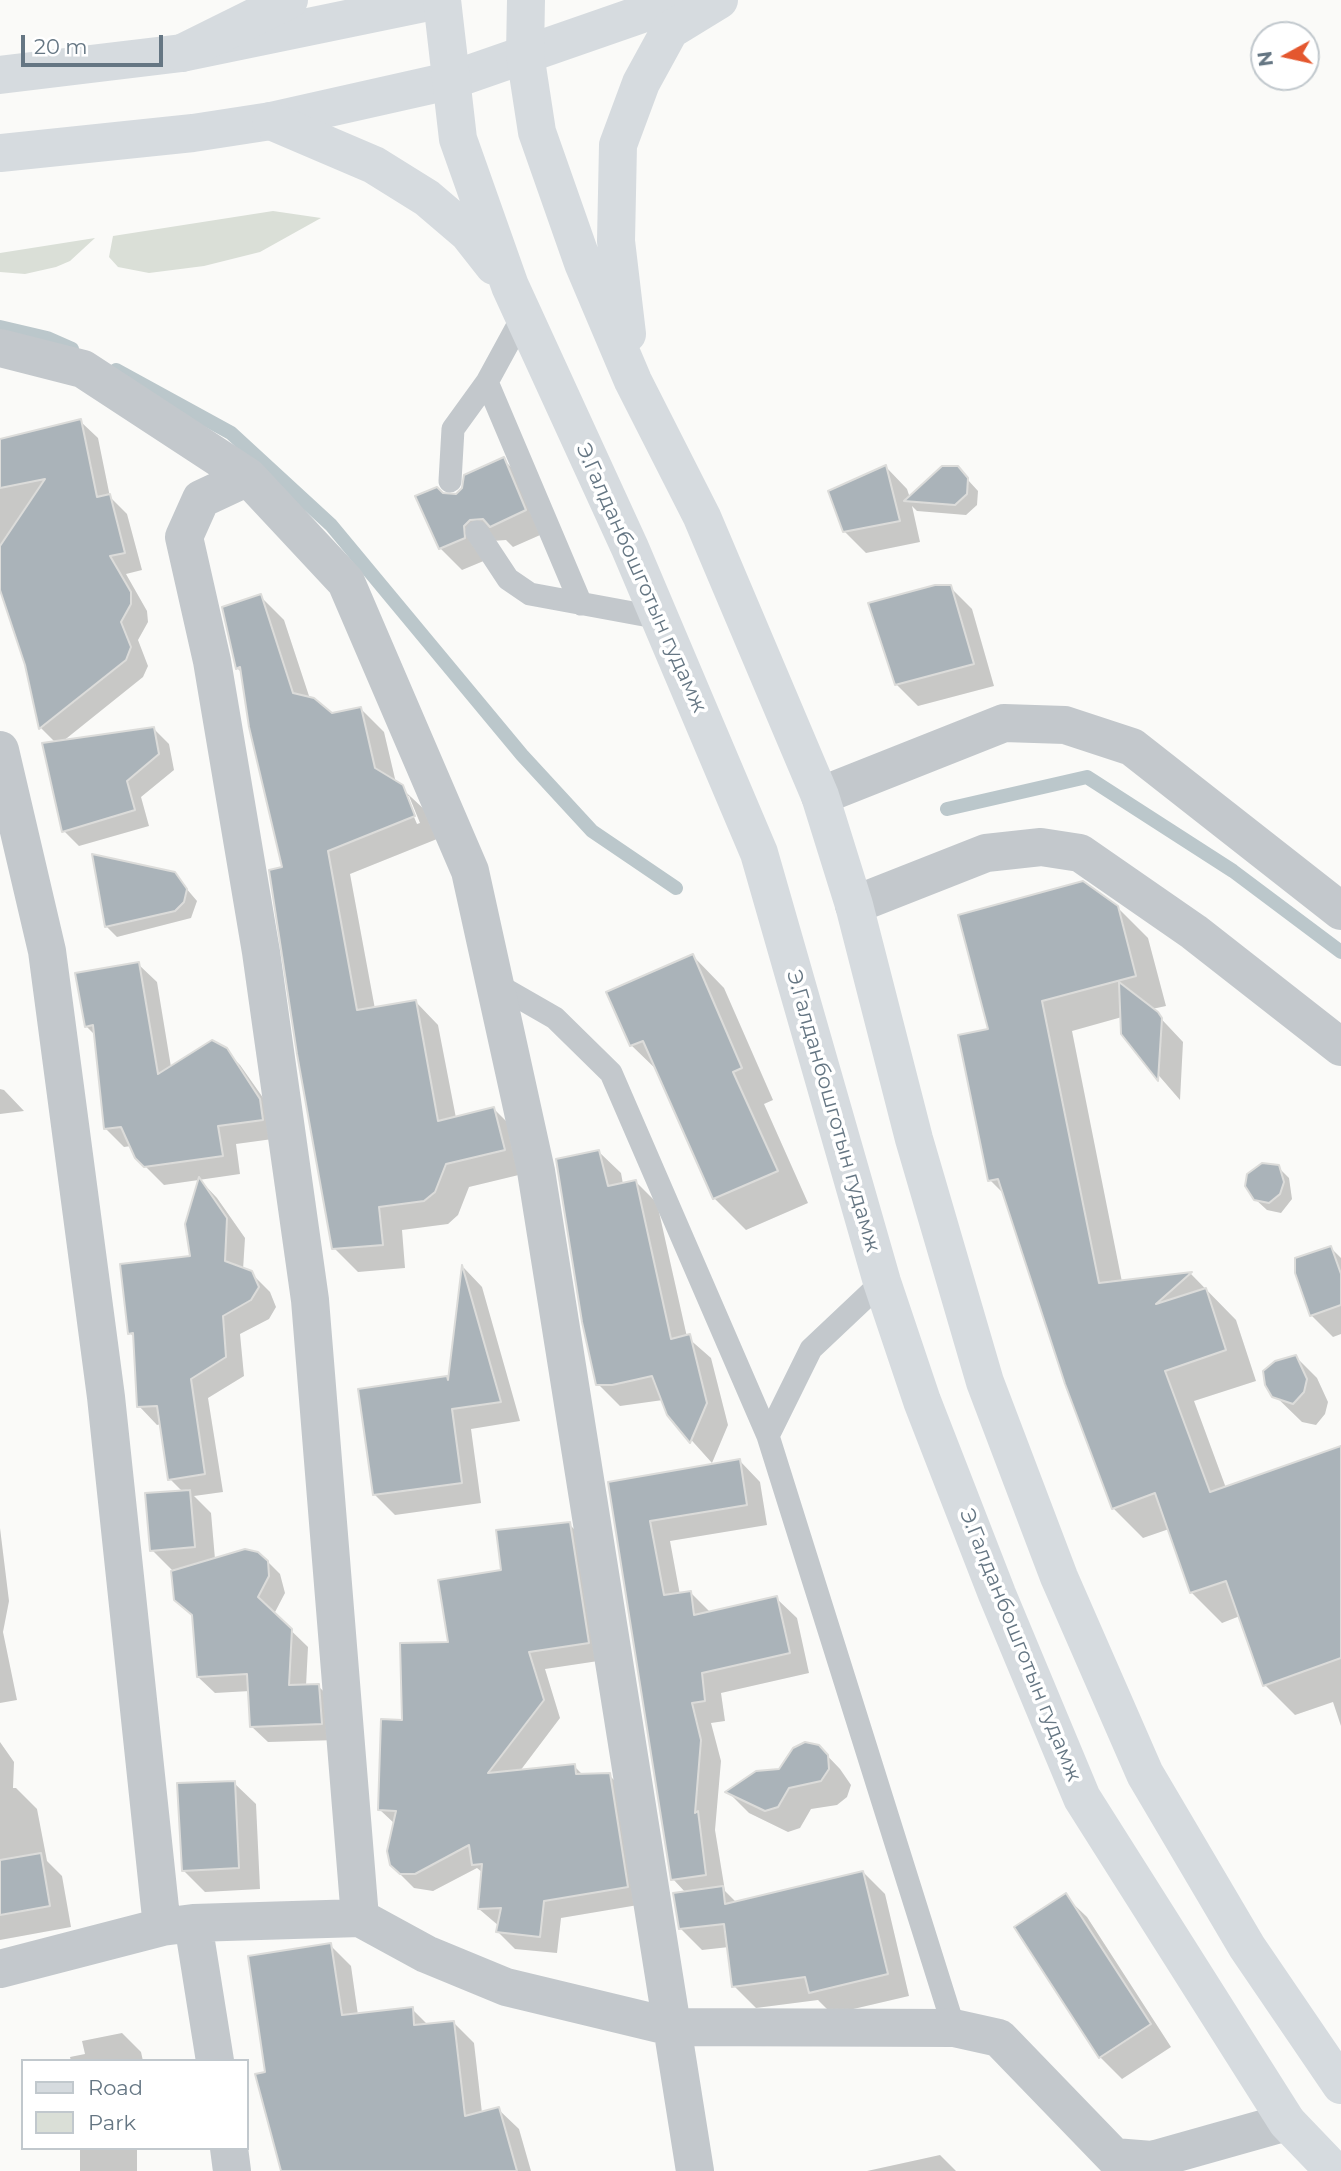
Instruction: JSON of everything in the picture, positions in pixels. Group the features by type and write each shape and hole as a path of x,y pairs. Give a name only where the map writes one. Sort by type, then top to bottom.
{"main road":[{"path":"183,52 289,0"},
{"path":"0,75 183,52 440,0"},
{"name":"Э.Галданбошготын гудамж","path":"440,0 458,139 516,301 660,618 759,853 882,1282 922,1401 1082,1798 1287,2122 1334,2171"},
{"path":"526,0 526,54 537,132 583,263 633,382 702,517 820,796 855,905 914,1139 985,1382 1059,1577 1145,1774 1247,1947 1341,2085"},
{"path":"0,153 193,133 271,121 449,81 682,0"},
{"path":"633,382 616,241 618,145 640,83 670,30 719,0"},
{"path":"271,121 374,165 427,198 468,233 516,301"}],"street":[{"path":"0,348 83,369 248,477 346,582 470,872 536,1171 695,2171"},
{"path":"248,477 201,499 184,537 212,662 261,952 310,1300 360,1918"},
{"path":"820,796 1004,723 1065,725 1132,747 1341,911"},
{"path":"0,750 49,965 177,1925 214,2059"},
{"path":"855,905 986,853 1041,847 1080,853 1194,932 1341,1047"},
{"path":"0,1969 177,1925 360,1918 426,1954 506,1987 672,2027 954,2028 999,2038 1114,2157 1152,2161 1287,2122"},
{"path":"229,2150 232,2171"}],"lane":[{"path":"450,481 453,429 487,382 516,301"},
{"path":"487,382 581,604"},
{"path":"477,533 508,579 530,594 660,618"},
{"path":"494,983 555,1018 611,1073 768,1436 954,2028"},
{"path":"768,1436 811,1349 882,1282"}],"green space":[{"path":"273,211 321,218 260,252 204,266 149,273 118,267 109,257 113,236"},
{"path":"95,238 70,261 56,267 25,274 0,272 0,253"}],"building":[{"path":"81,419 97,497 110,494 125,553 110,556 131,592 131,604 121,622 131,647 126,660 39,729 25,665 0,590 0,546 45,479 0,488 0,439"},
{"path":"504,457 526,510 490,527 483,519 470,520 464,526 465,538 439,549 415,496 437,487 443,493 456,494 462,488 464,475"},
{"path":"886,465 900,521 843,532 828,491"},
{"path":"942,466 958,466 968,478 967,494 955,505 904,501"},
{"path":"935,585 951,585 974,664 895,685 868,603"},
{"path":"261,594 293,693 314,698 332,713 361,707 375,768 403,785 415,816 328,851 357,1010 416,1000 438,1121 494,1107 505,1150 446,1164 435,1192 424,1201 379,1207 383,1245 332,1249 297,1054 269,870 282,867 249,727 240,667 236,669 222,607"},
{"path":"154,727 159,754 127,781 135,810 62,832 42,743"},
{"path":"92,854 175,872 187,889 184,902 175,911 105,927"},
{"path":"1083,881 1118,906 1136,976 1042,1001 1099,1283 1192,1272 1156,1304 1206,1288 1226,1350 1165,1371 1210,1492 1341,1446 1341,1658 1263,1686 1226,1581 1190,1593 1155,1493 1112,1509 1065,1384 998,1179 988,1181 958,1035 988,1029 958,915"},
{"path":"693,954 742,1068 733,1072 778,1171 713,1199 643,1041 630,1046 606,992"},
{"path":"139,962 158,1074 212,1040 227,1048 260,1099 263,1120 218,1126 223,1156 144,1167 135,1158 121,1127 104,1129 93,1025 85,1027 75,973"},
{"path":"1119,982 1162,1018 1158,1081 1121,1034"},
{"path":"599,1150 608,1186 636,1180 671,1339 690,1334 707,1403 690,1443 667,1415 652,1376 612,1385 596,1385 582,1322 556,1159"},
{"path":"1262,1163 1279,1165 1284,1182 1280,1194 1269,1203 1254,1200 1245,1186 1247,1174"},
{"path":"199,1177 227,1218 225,1261 252,1271 259,1287 251,1300 223,1316 226,1357 191,1379 205,1474 168,1480 157,1406 137,1407 133,1333 128,1334 120,1264 190,1256 185,1224"},
{"path":"1331,1246 1341,1274 1341,1305 1310,1316 1295,1273 1295,1258"},
{"path":"462,1265 501,1402 452,1409 462,1483 373,1495 358,1389 447,1376 448,1380"},
{"path":"1296,1355 1307,1379 1304,1392 1293,1404 1272,1397 1265,1385 1263,1371 1275,1361"},
{"path":"740,1459 747,1505 650,1521 664,1595 691,1591 694,1615 777,1596 790,1653 702,1673 705,1701 692,1703 701,1740 695,1813 698,1811 706,1875 671,1880 608,1482"},
{"path":"190,1490 195,1547 150,1551 145,1493"},
{"path":"570,1522 589,1643 529,1652 544,1700 488,1773 575,1764 576,1774 610,1773 628,1887 544,1901 540,1937 496,1932 501,1908 478,1909 482,1864 472,1865 469,1845 415,1874 400,1874 390,1865 387,1851 396,1811 378,1810 381,1719 402,1720 400,1643 448,1642 438,1580 501,1570 496,1530"},
{"path":"245,1549 258,1552 268,1561 269,1576 258,1597 292,1629 289,1685 319,1684 322,1724 250,1727 247,1674 197,1677 192,1615 174,1600 171,1571"},
{"path":"805,1742 819,1745 828,1755 829,1769 821,1781 789,1788 778,1807 765,1811 725,1792 756,1771 779,1769 793,1748"},
{"path":"235,1781 239,1868 182,1871 177,1783"},
{"path":"41,1853 50,1906 0,1915 0,1860"},
{"path":"863,1871 888,1974 809,1993 805,1977 732,1987 724,1924 679,1929 673,1893 723,1886 725,1904"},
{"path":"1066,1893 1151,2024 1099,2058 1014,1927"},
{"path":"331,1943 342,2015 413,2007 414,2025 454,2021 465,2116 499,2107 517,2171 281,2171 255,2074 265,2072 248,1956"}],"waterway":[{"path":"0,327 47,338 72,349"},
{"path":"116,370 231,433 331,525 522,755 592,831 676,888"},
{"path":"947,809 1087,777 1233,871 1341,952"}]}
